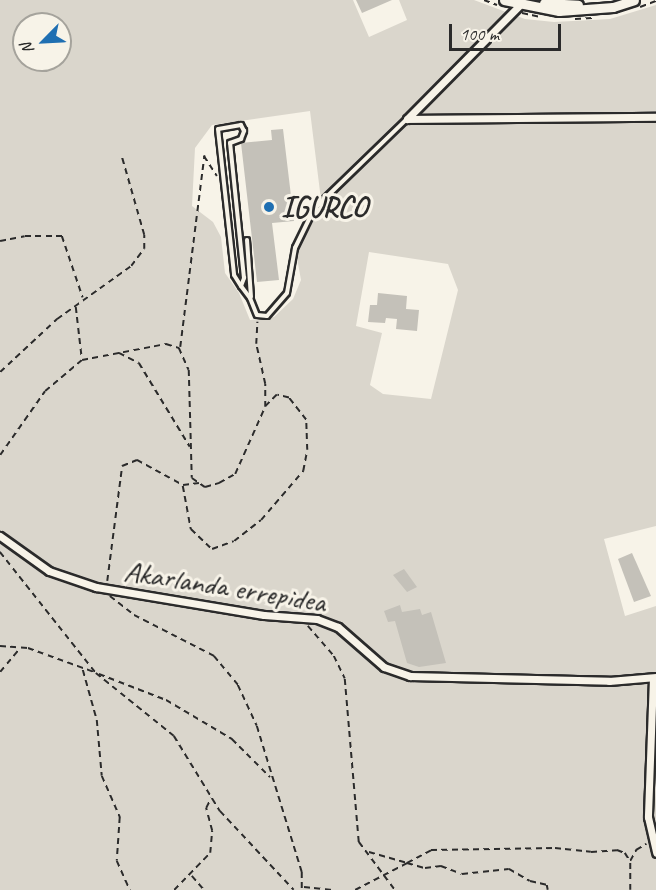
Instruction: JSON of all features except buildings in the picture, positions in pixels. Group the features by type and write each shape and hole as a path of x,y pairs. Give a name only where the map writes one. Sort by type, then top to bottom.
{"main road":[{"path":"504,0 584,11 634,0"},
{"path":"523,2 584,5 616,0"}],"street":[{"path":"407,119 523,2"},
{"path":"407,119 656,117"},
{"name":"Akarlanda errepidea","path":"0,536 50,571 106,589 297,619 317,619 338,627 384,668 410,676 655,678"},
{"path":"655,678 648,817 656,853"}],"lane":[{"path":"241,286 244,278 230,143 241,139 244,131 241,125 218,129 234,275 241,286 250,298 257,315 273,312 287,293 295,248 314,209 407,119"},
{"path":"247,240 250,298"}],"path":[{"path":"0,372 24,346 83,299 131,266 144,249 144,235 121,155"},
{"path":"183,485 191,528 212,549 234,541 261,520 303,471 307,450 306,420 289,398 277,395 265,407 235,474 205,487 192,478 189,370 179,348 204,156 224,189"},
{"path":"0,241 25,236 62,236 83,299"},
{"path":"75,306 82,360"},
{"path":"257,315 256,344 266,384 265,407"},
{"path":"0,455 45,391 82,360 166,344 179,348"},
{"path":"118,352 139,363 190,448"},
{"path":"199,483 183,485 137,460 122,466 106,589 111,598 134,615 214,656 238,685 257,726 302,872 302,888 335,890"},
{"path":"0,552 96,673 174,736 211,798 243,840 294,890"},
{"path":"297,619 321,639 345,679 357,829 359,842 370,858 367,852"},
{"path":"0,646 20,648 96,673 166,700 232,739 271,777"},
{"path":"0,672 20,648"},
{"path":"83,669 97,720 102,776 120,817 117,861 130,890"},
{"path":"174,890 210,853 212,831 206,808 211,798"},
{"path":"630,861 636,850 652,840"},
{"path":"356,890 431,850 481,847 591,852 617,850 626,853 630,861 630,890"},
{"path":"367,852 425,868 441,866 462,874 509,869 530,881 547,885 548,890"},
{"path":"367,852 395,890"},
{"path":"191,875 204,890"}],"shaded area":[{"path":"0,0 353,0 369,37 407,20 399,0 474,0 525,19 554,22 610,19 656,5 656,526 604,539 625,616 656,606 656,890 0,890","holes":["310,111 322,208 300,243 297,258 301,280 293,299 274,317 250,320 239,293 225,273 221,237 213,222 192,206 195,148 212,125","369,252 448,264 458,290 431,399 383,394 370,385 382,333 356,326"]}],"place":[{"name":"IGURCO","path":"269,207"}]}
